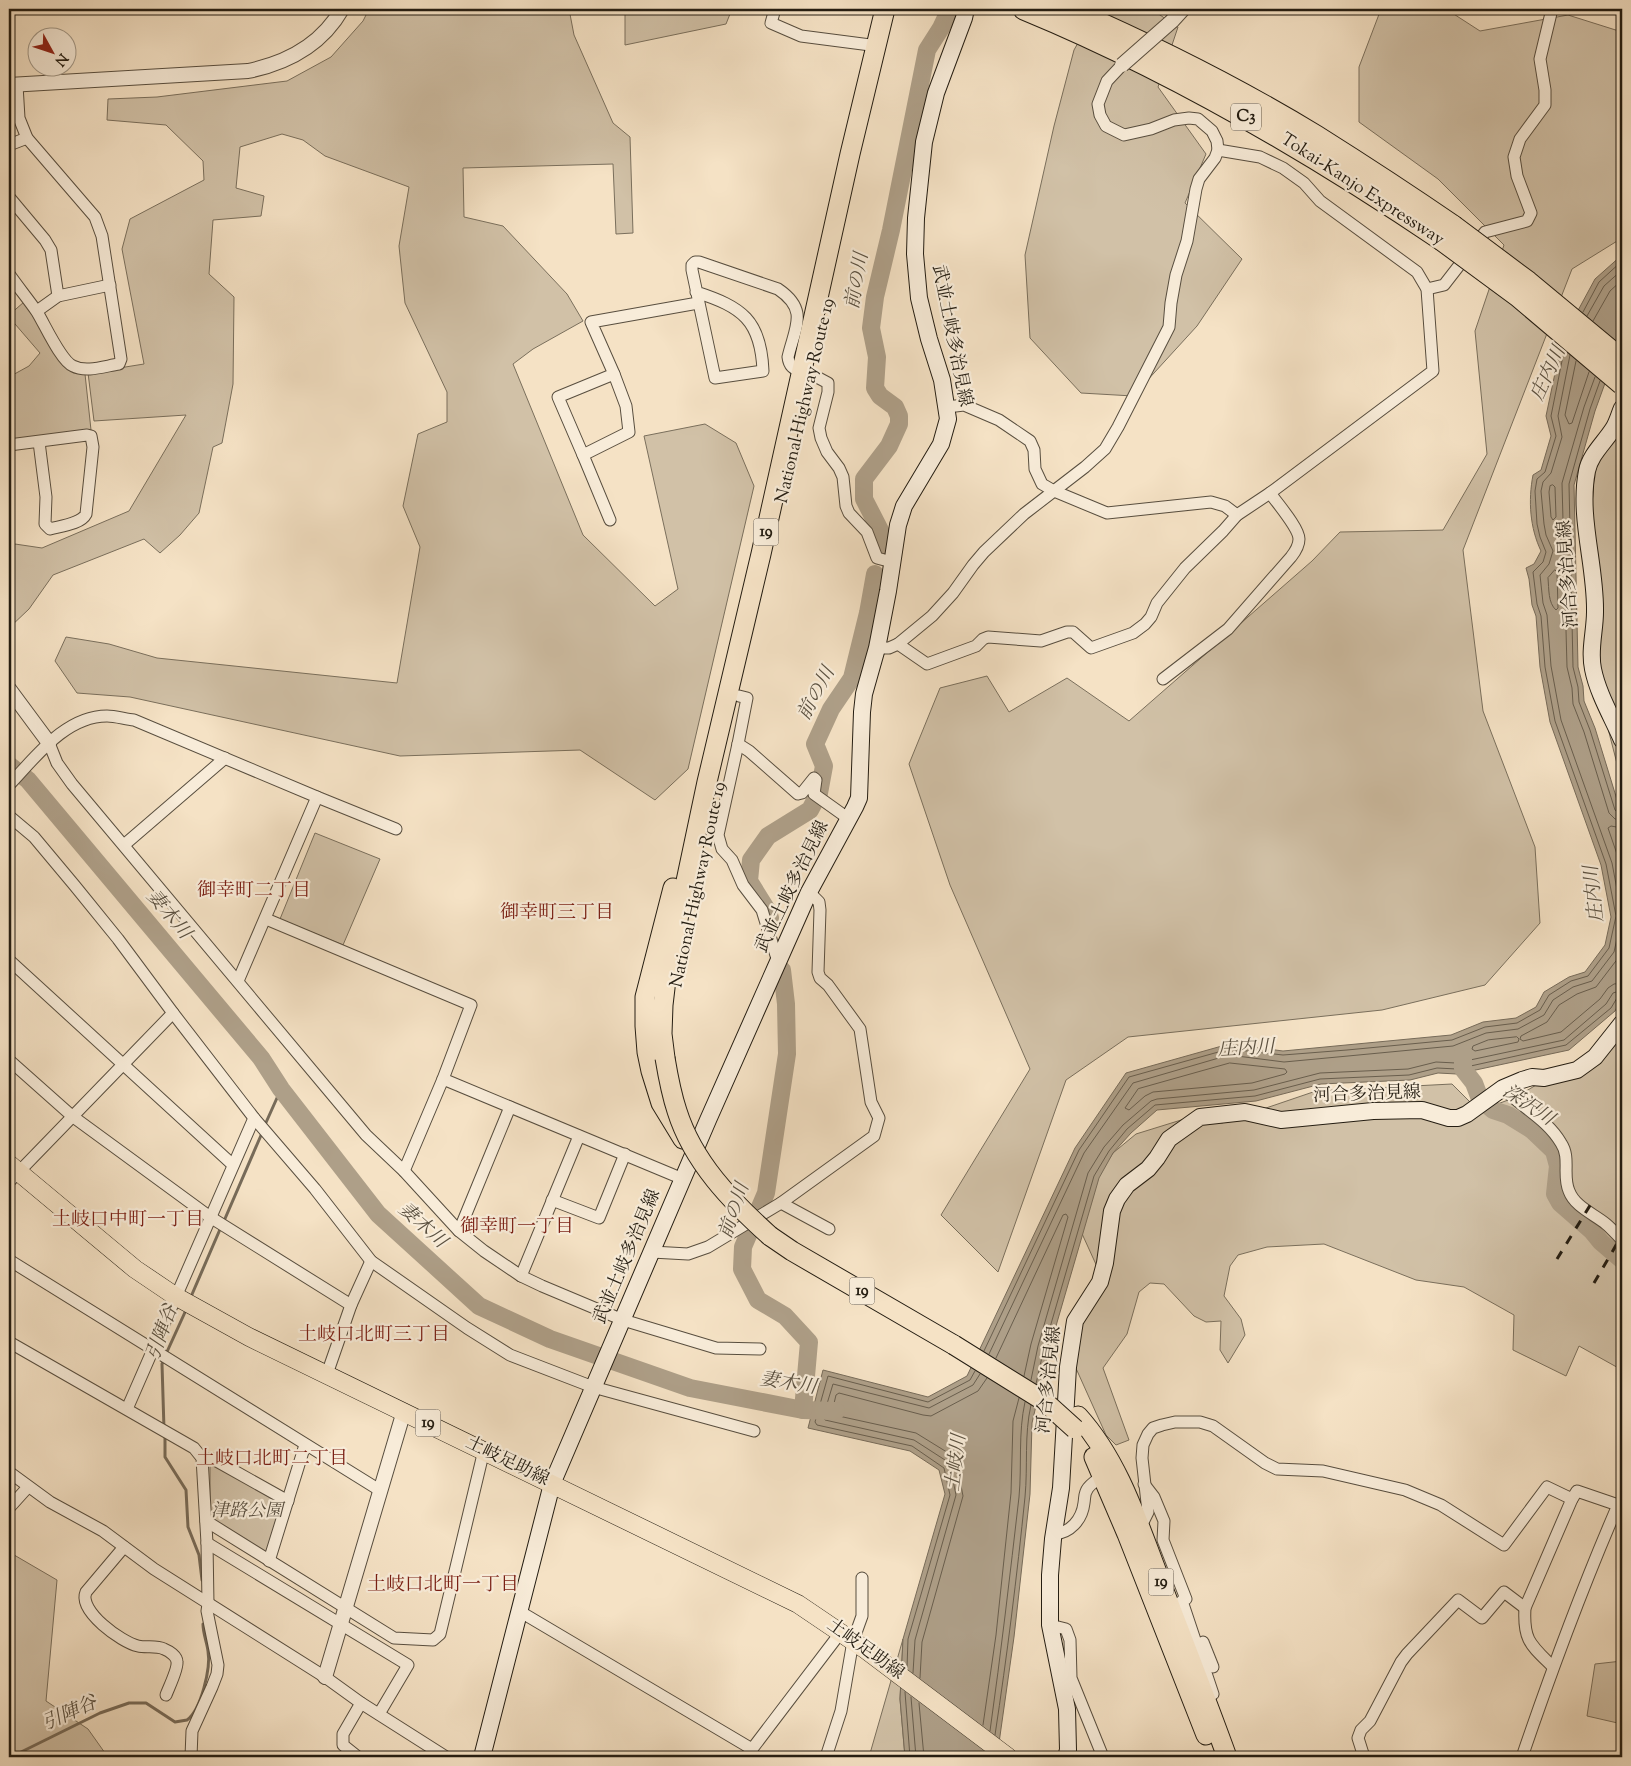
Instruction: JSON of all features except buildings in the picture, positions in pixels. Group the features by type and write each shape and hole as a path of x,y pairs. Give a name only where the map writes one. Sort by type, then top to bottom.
{"highway":[{"name":"Tokai-Kanjo Expressway","path":"1068,9 1190,66 1314,135 1369,169 1448,233 1518,296 1622,384"},
{"name":"National Highway Route 19","path":"670,1056 674,1032 678,971 769,558 850,154 878,46 894,10"},
{"name":"National Highway Route 19","path":"894,10 807,373 761,554 708,782 667,971 662,1034 697,1130 729,1180 774,1232 801,1243 957,1340 1034,1379 1058,1398 1076,1422 1104,1476 1214,1757"},
{"name":"Tokai-Kanjo Expressway","path":"1031,12 1122,53 1230,108 1307,152 1374,194 1448,233 1535,287 1622,360"},
{"path":"696,1148 686,1143 661,1104 647,1052 646,997 689,824 708,782"},
{"name":"National Highway Route 19","path":"1076,1422 1093,1432 1117,1473 1206,1700 1226,1757"}],"main road":[{"name":"武並土岐多治見線","path":"482,1757 552,1484 696,1148 809,892 856,808 859,798 864,694 876,648 898,525 904,506 941,444 948,419 942,380 919,298 915,254 916,218 924,142 936,93 966,9"},
{"name":"河合多治見線","path":"1622,408 1613,429 1594,454 1587,470 1585,514 1595,612 1591,657 1593,672 1601,695 1622,740"},
{"name":"河合多治見線","path":"1066,1757 1068,1750 1067,1709 1050,1624 1050,1575 1054,1534 1062,1488 1068,1368 1075,1321 1100,1282 1105,1263 1112,1211 1117,1199 1127,1185 1148,1169 1169,1139 1200,1117 1245,1112 1281,1120 1373,1111 1422,1110 1449,1118 1458,1118 1500,1091 1522,1080 1532,1077 1544,1078 1577,1070 1596,1057 1622,1023"},
{"name":"土岐足助線","path":"12,1172 135,1269 175,1296 249,1337 798,1604 853,1641 1008,1757"}],"street":[{"path":"9,274 37,311 55,341 59,353 72,366 82,369 119,364 121,359 102,236 95,217 27,138 19,118 13,85 238,72 267,67 299,53 313,43 328,29 342,9"},
{"path":"775,9 771,23 801,36 878,46"},
{"path":"876,648 890,648 898,644 932,616 953,593 984,552 1024,514 1085,467 1105,449 1165,336 1169,327 1176,275 1187,241 1197,184 1203,172 1215,158 1218,150 1217,141 1212,132 1198,119 1189,118 1174,120 1150,129 1124,135 1106,126 1100,115 1098,104 1107,81 1183,9"},
{"path":"1427,290 1444,286 1485,232 1527,221 1531,213 1517,176 1514,157 1520,139 1545,105 1545,90 1540,59 1552,9"},
{"path":"9,145 27,138"},
{"path":"898,644 927,664 976,646 988,637 1041,641 1067,632 1074,632 1091,648 1133,632 1151,617 1157,602 1185,568 1237,515 1270,493 1433,371 1427,290 1417,272 1320,201 1304,183 1283,168 1260,157 1218,150"},
{"path":"9,197 45,240 51,250 58,296"},
{"path":"583,455 629,432 626,406 591,322 697,298 718,300 736,310 755,329 762,352 763,371 715,378 697,298 692,270 692,265 695,262 699,262 778,290 788,296 798,313 788,362 792,367 828,383 828,392 819,428 828,452 843,477 846,506 849,513 867,532 877,558 892,562"},
{"path":"37,311 58,296 110,285"},
{"path":"610,520 558,397 614,374"},
{"path":"947,407 964,405 989,415 1030,441 1034,450 1035,469 1042,484 1054,491 1107,513 1206,502 1225,506 1237,515"},
{"path":"9,445 91,436 93,447 86,514 80,520 50,529 45,524 46,497 39,442"},
{"path":"1163,679 1228,629 1291,558 1298,546 1299,538 1296,530 1270,493"},
{"path":"9,690 45,747 72,784 366,1135 404,1171 459,1231 484,1252 521,1276 622,1322 716,1348 760,1349"},
{"path":"739,696 746,698 718,835 719,842 722,849 732,860 744,885 762,910 778,962"},
{"path":"9,785 45,747 72,726 86,719 108,716 134,720 396,829"},
{"path":"738,744 749,751 798,794 802,793 814,778 816,780 817,796 848,820"},
{"path":"124,845 225,758"},
{"path":"238,981 317,797"},
{"path":"9,816 34,837 76,886 254,1118 316,1189 371,1261 467,1328 510,1355 594,1385 754,1431"},
{"path":"652,1252 688,1254 697,1252 781,1203 874,1136 878,1118 871,1102 860,1029 828,985 820,978 818,972 820,910 816,898 809,892"},
{"path":"266,919 471,1005 443,1079 404,1171"},
{"path":"11,967 123,1064 233,1165"},
{"path":"12,1172 72,1116 173,1013"},
{"path":"9,1060 72,1116 210,1218 351,1304"},
{"path":"443,1079 683,1179"},
{"path":"1500,1091 1512,1097 1540,1118 1554,1132 1563,1145 1567,1158 1565,1180 1569,1193 1577,1203 1606,1224 1622,1240"},
{"path":"459,1231 510,1107"},
{"path":"127,1409 254,1118"},
{"path":"521,1276 578,1136"},
{"path":"552,1200 598,1218 625,1154"},
{"path":"781,1203 829,1229"},
{"path":"9,1260 381,1491"},
{"path":"327,1374 351,1304 371,1261"},
{"path":"9,1342 194,1448 202,1458 207,1543 207,1612 217,1658 217,1674 192,1731 191,1757"},
{"path":"325,1677 404,1411"},
{"path":"1138,1524 1144,1520 1148,1512 1144,1484 1143,1446 1153,1428 1175,1422 1200,1422 1212,1426 1265,1463 1278,1469 1323,1471 1405,1490 1441,1505 1504,1545 1547,1487 1572,1499"},
{"path":"269,1560 305,1445"},
{"path":"206,1520 394,1638 433,1640 440,1634 484,1450"},
{"path":"202,1458 213,1459 288,1501"},
{"path":"9,1472 50,1502 103,1531 154,1569 325,1677 361,1703 446,1757"},
{"path":"1054,1534 1068,1530 1076,1524 1082,1513 1088,1488 1104,1476"},
{"path":"1144,1484 1154,1497 1164,1521 1163,1540 1213,1667"},
{"path":"9,1508 28,1487"},
{"path":"1522,1757 1591,1568 1618,1505 1577,1490 1525,1608 1524,1623 1528,1640 1553,1668"},
{"path":"207,1543 408,1664 379,1714"},
{"path":"124,1547 86,1592 84,1596 85,1602 104,1626 126,1642 139,1646 162,1648 177,1659 177,1666 166,1695"},
{"path":"826,1757 841,1711 853,1641 862,1616 862,1578"},
{"path":"1364,1757 1358,1738 1361,1730 1370,1722 1401,1662 1458,1600 1482,1618 1504,1592 1525,1608"},
{"path":"1186,1599 1182,1601 1213,1694 1206,1700"},
{"path":"520,1611 749,1753 853,1641"},
{"path":"1050,1624 1066,1629 1070,1640 1071,1678 1103,1757"},
{"path":"358,1757 343,1745 343,1734 361,1703"}],"green space":[{"path":"369,9 569,9 574,35 613,123 630,137 633,233 616,234 613,164 463,168 464,217 503,226 567,294 583,321 533,349 513,364 583,535 655,606 678,589 644,436 705,424 736,443 754,486 688,769 655,800 580,750 400,756 130,697 77,693 55,661 66,637 109,644 157,658 397,683 420,547 403,506 418,434 447,422 447,392 405,303 399,246 409,187 325,156 303,140 282,134 240,147 236,188 264,196 261,216 213,220 209,274 234,297 233,384 222,443 213,447 199,513 180,535 160,553 144,539 53,575 29,609 9,628 9,562 15,544 42,548 129,511 186,415 94,421 88,373 144,364 122,249 130,219 204,180 203,161 166,125 107,120 108,99 157,97 287,81 331,57 363,21"},
{"path":"620,9 732,9 726,24 625,45 625,15"},
{"path":"1097,9 1151,9 1178,27 1158,87 1206,154 1185,203 1242,259 1197,326 1133,396 1081,393 1030,338 1025,255 1054,126 1074,50"},
{"path":"1381,9 1446,9 1480,31 1568,15 1622,32 1622,238 1572,269 1463,550 1483,711 1535,847 1540,923 1485,985 1382,1010 1128,1037 1066,1080 998,1272 941,1215 1030,1069 950,885 909,764 940,688 987,676 1009,712 1067,678 1129,721 1312,561 1340,532 1443,530 1487,454 1475,331 1504,245 1438,179 1359,122 1359,67"},
{"path":"24,302 73,371 85,374 91,430 12,442 9,427 9,377 29,366 40,353 9,317"},
{"path":"1622,405 1622,783 1589,655 1584,499"},
{"path":"315,833 380,859 343,945 280,919"},
{"path":"1622,1015 1622,1370 1579,1346 1566,1376 1513,1350 1514,1315 1464,1287 1416,1280 1324,1244 1267,1247 1238,1255 1230,1266 1224,1296 1241,1319 1245,1335 1228,1363 1220,1350 1221,1321 1206,1322 1194,1316 1164,1284 1150,1283 1139,1292 1127,1334 1103,1368 1129,1440 1116,1445 1106,1435 1070,1355 1099,1271 1073,1214 1113,1153 1136,1134 1194,1116 1222,1123 1316,1091 1452,1084 1479,1111 1516,1097 1607,1043"},
{"name":"津路公園","path":"214,1464 281,1502 282,1505 268,1551 263,1552 212,1519 210,1514 210,1465"},
{"path":"9,1552 57,1580 46,1701 88,1729 105,1753 104,1757 9,1757"},
{"path":"903,1639 900,1699 905,1757 869,1757"},
{"path":"1622,1661 1622,1724 1587,1716 1595,1664"}],"water":[{"path":"1622,255 1622,336 1595,411 1574,485 1578,667 1583,686 1584,701 1595,728 1622,816 1622,998 1615,1011 1569,1050 1457,1074 1438,1073 1410,1080 1321,1084 1256,1101 1157,1110 1131,1133 1113,1153 1099,1178 1049,1350 1032,1423 1030,1494 1014,1637 997,1757 905,1757 900,1699 903,1639 945,1494 939,1470 910,1451 808,1428 823,1370 928,1397 967,1376 1075,1148 1126,1073 1229,1044 1283,1051 1451,1035 1483,1022 1516,1018 1536,1007 1544,992 1569,977 1585,972 1605,945 1611,917 1601,865 1550,722 1540,667 1536,616 1532,605 1526,568 1534,564 1541,551 1532,524 1531,485 1533,475 1541,470 1551,436 1546,416 1562,340 1595,279"}],"waterway":[{"name":"前の川","path":"881,546 883,536 864,499 864,479 889,446 899,424 899,416 895,407 880,396 875,388 877,357 871,328 875,297 891,230 927,50 950,9"},
{"name":"前の川","path":"770,918 749,881 751,860 768,836 810,810 819,793 824,766 815,744 831,709 852,678 868,613 875,574"},
{"name":"妻木川","path":"9,765 28,780 261,1058 281,1089 378,1214 479,1306 550,1339 690,1388 803,1410 836,1411"},
{"name":"前の川","path":"782,970 786,1004 787,1054 766,1193 743,1247 742,1269 758,1300 785,1316 809,1342 803,1410"},
{"name":"深沢川","path":"1463,1053 1463,1069 1474,1083 1480,1099 1493,1110 1508,1115 1532,1130 1554,1151 1558,1166 1555,1194 1560,1203 1622,1260"},
{"name":"引陣谷","path":"264,1127 281,1089"},
{"name":"引陣谷","path":"224,1221 262,1133"},
{"name":"引陣谷","path":"190,1299 221,1227"},
{"name":"引陣谷","path":"166,1354 186,1310"},
{"name":"引陣谷","path":"164,1360 162,1364 164,1429"},
{"name":"引陣谷","path":"165,1435 165,1457 186,1490 188,1527 199,1555 202,1580"},
{"name":"引陣谷","path":"9,1757 100,1713 129,1703 146,1703 175,1722 187,1720 192,1715 201,1698 208,1668 209,1658 203,1624"}],"railway":[{"path":"1557,1259 1594,1199"},
{"path":"1594,1283 1622,1235"}],"district":[{"name":"御幸町二丁目","path":"254,891"},
{"name":"御幸町三丁目","path":"557,913"},
{"name":"土岐口中町一丁目","path":"128,1220"},
{"name":"御幸町一丁目","path":"517,1227"},
{"name":"土岐口北町三丁目","path":"374,1335"},
{"name":"土岐口北町二丁目","path":"272,1459"},
{"name":"土岐口北町一丁目","path":"443,1585"}],"water label":[{"name":"庄内川","path":"1549,374"},
{"name":"庄内川","path":"1595,894"},
{"name":"庄内川","path":"1246,1049"},
{"name":"土岐川","path":"957,1463"}]}
